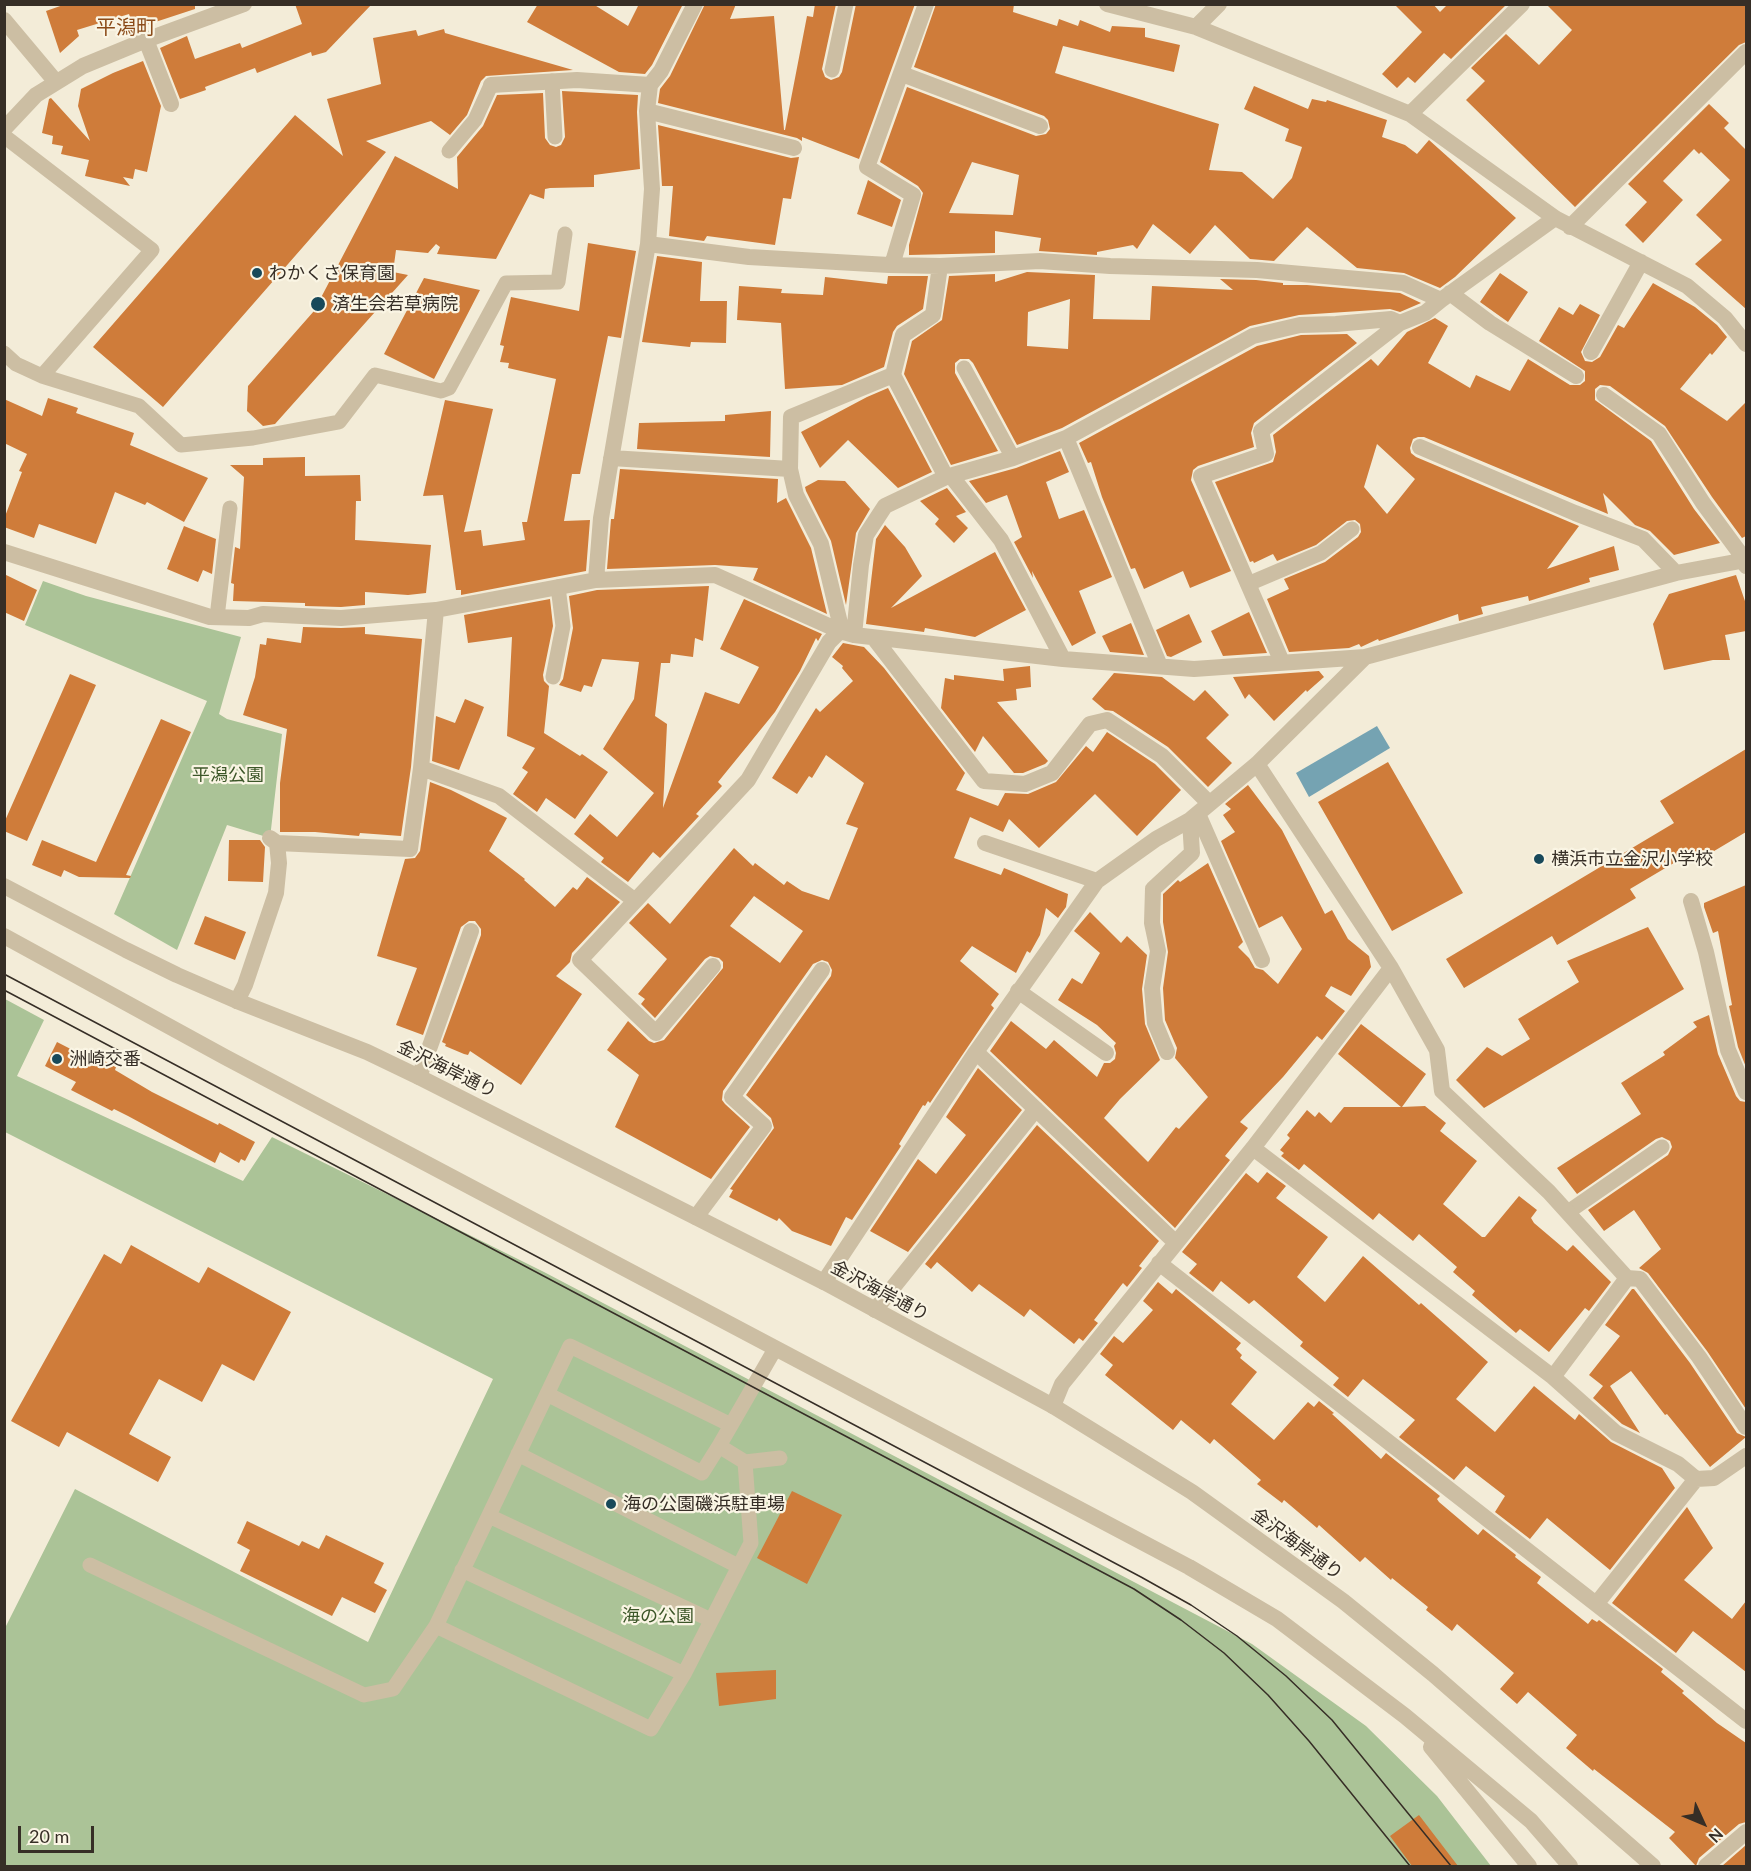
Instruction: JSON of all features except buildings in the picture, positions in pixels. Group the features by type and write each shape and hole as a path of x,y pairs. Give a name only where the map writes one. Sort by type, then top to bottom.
{"street":[{"path":"4,129 36,95 83,66 244,4"},
{"path":"596,580 601,518 648,244 652,189 648,111 650,85 660,71 695,4"},
{"path":"892,265 913,195 867,167 926,4"},
{"path":"1107,4 1196,27 1410,114 1562,222 1688,286 1725,318 1746,344"},
{"path":"1196,27 1219,4"},
{"path":"1410,114 1522,4"},
{"path":"4,20 56,82"},
{"path":"146,40 171,104"},
{"path":"1282,662 1201,476 1266,454 1261,431 1400,323 1425,313 1562,222 1746,52"},
{"path":"902,74 1040,126"},
{"path":"490,85 577,80 650,85"},
{"path":"648,111 794,148"},
{"path":"648,244 749,257 892,265 940,266 1040,261 1110,266 1257,270 1403,283 1446,297 1576,376"},
{"path":"1591,352 1641,262"},
{"path":"940,266 933,315 903,335 893,375 949,477 1001,540 1063,659"},
{"path":"847,633 866,535 885,506 949,477 1013,458 1066,438 1253,336 1300,325 1391,319 1400,323"},
{"path":"847,633 840,623 821,544 796,495 790,468 791,417 893,375"},
{"path":"4,552 199,614 217,617 249,618 263,614 340,618 436,610 596,580 715,575 847,633 874,638 1063,659 1194,669 1365,657 1676,573 1746,562 1703,503 1659,434 1604,395"},
{"path":"1066,438 1160,666"},
{"path":"1420,447 1575,513 1643,539 1676,573"},
{"path":"611,458 790,468"},
{"path":"237,1002 245,985 276,893 279,863 274,840 410,849 421,768 436,610"},
{"path":"713,966 656,1033 580,960 748,780 829,642 847,633"},
{"path":"874,638 984,781 1025,784 1052,773 1090,724 1107,720 1162,756 1199,812 1262,960"},
{"path":"824,1282 976,1052 1097,881 1199,812 1257,764 1365,657"},
{"path":"1257,764 1391,968 1437,1050 1442,1091 1568,1212 1627,1278 1640,1279 1699,1357 1746,1427"},
{"path":"421,768 499,796 634,900"},
{"path":"1167,1052 1155,1023 1152,988 1158,951 1152,923 1153,889 1192,853 1199,812"},
{"path":"985,843 1097,881"},
{"name":"金沢海岸通り","path":"4,886 126,950 237,1002 367,1052 419,1077 824,1282 1053,1406 1192,1492 1343,1601 1432,1674 1653,1866"},
{"path":"1691,900 1706,952 1728,1050 1746,1092"},
{"path":"419,1077 471,931"},
{"path":"4,936 225,1057 1189,1567 1277,1618 1405,1716 1531,1821 1570,1866"},
{"path":"1053,1406 1062,1384 1253,1148 1391,968"},
{"path":"696,1217 764,1126 732,1097 822,970"},
{"path":"1018,991 1106,1053"},
{"path":"976,1052 1176,1243"},
{"path":"875,1310 1036,1109"},
{"path":"1253,1148 1553,1377 1616,1433 1678,1464 1696,1479 1714,1478 1746,1456"},
{"path":"1159,1263 1746,1721"},
{"path":"1553,1377 1627,1278"},
{"path":"1597,1604 1696,1479"},
{"path":"1405,1716 1529,1866"},
{"path":"1706,1866 1746,1832"}],"lane":[{"path":"832,70 846,4"},
{"path":"552,81 555,137"},
{"path":"449,151 475,120 490,85"},
{"path":"4,136 153,250 42,376"},
{"path":"4,353 16,364 42,376 139,406 182,445 254,438 339,422 375,375 441,391 449,388 506,283 558,282 565,234"},
{"path":"964,368 1013,458"},
{"path":"217,617 230,508"},
{"path":"1248,584 1321,553 1352,529"},
{"path":"553,677 563,626 558,587"},
{"path":"1568,1212 1662,1147"},
{"path":"90,1565 364,1695 393,1689 436,1626 570,1346 731,1425"},
{"path":"547,1394 702,1473 775,1348"},
{"path":"719,1446 745,1462 780,1458"},
{"path":"518,1454 738,1566"},
{"path":"436,1626 651,1729 684,1674 738,1566 752,1543 745,1462"},
{"path":"489,1516 711,1620"},
{"path":"462,1570 684,1674"}],"green space":[{"name":"平潟公園","path":"43,581 86,596 241,637 219,714 227,719 282,734 270,838 227,825 177,950 114,914 207,701 25,625"},
{"name":"海の公園","path":"5,999 44,1020 17,1076 243,1181 272,1137 544,1272 1252,1644 1366,1726 1437,1796 1491,1866 5,1866 4,1630 75,1489 368,1642 493,1379 5,1132"}],"water":[{"path":"1377,726 1390,748 1309,797 1296,773"}],"tram line":[{"path":"4,974 1191,1605 1237,1636 1286,1676 1332,1720 1451,1866"},
{"path":"4,990 1134,1589 1181,1620 1224,1653 1268,1695 1309,1741 1410,1866"}],"place":[{"name":"わかくさ保育園","path":"257,273"},
{"name":"済生会若草病院","path":"318,304"},
{"name":"横浜市立金沢小学校","path":"1539,859"},
{"name":"洲崎交番","path":"57,1059"},
{"name":"海の公園磯浜駐車場","path":"611,1504"}],"district":[{"name":"平潟町","path":"126,28"}]}
